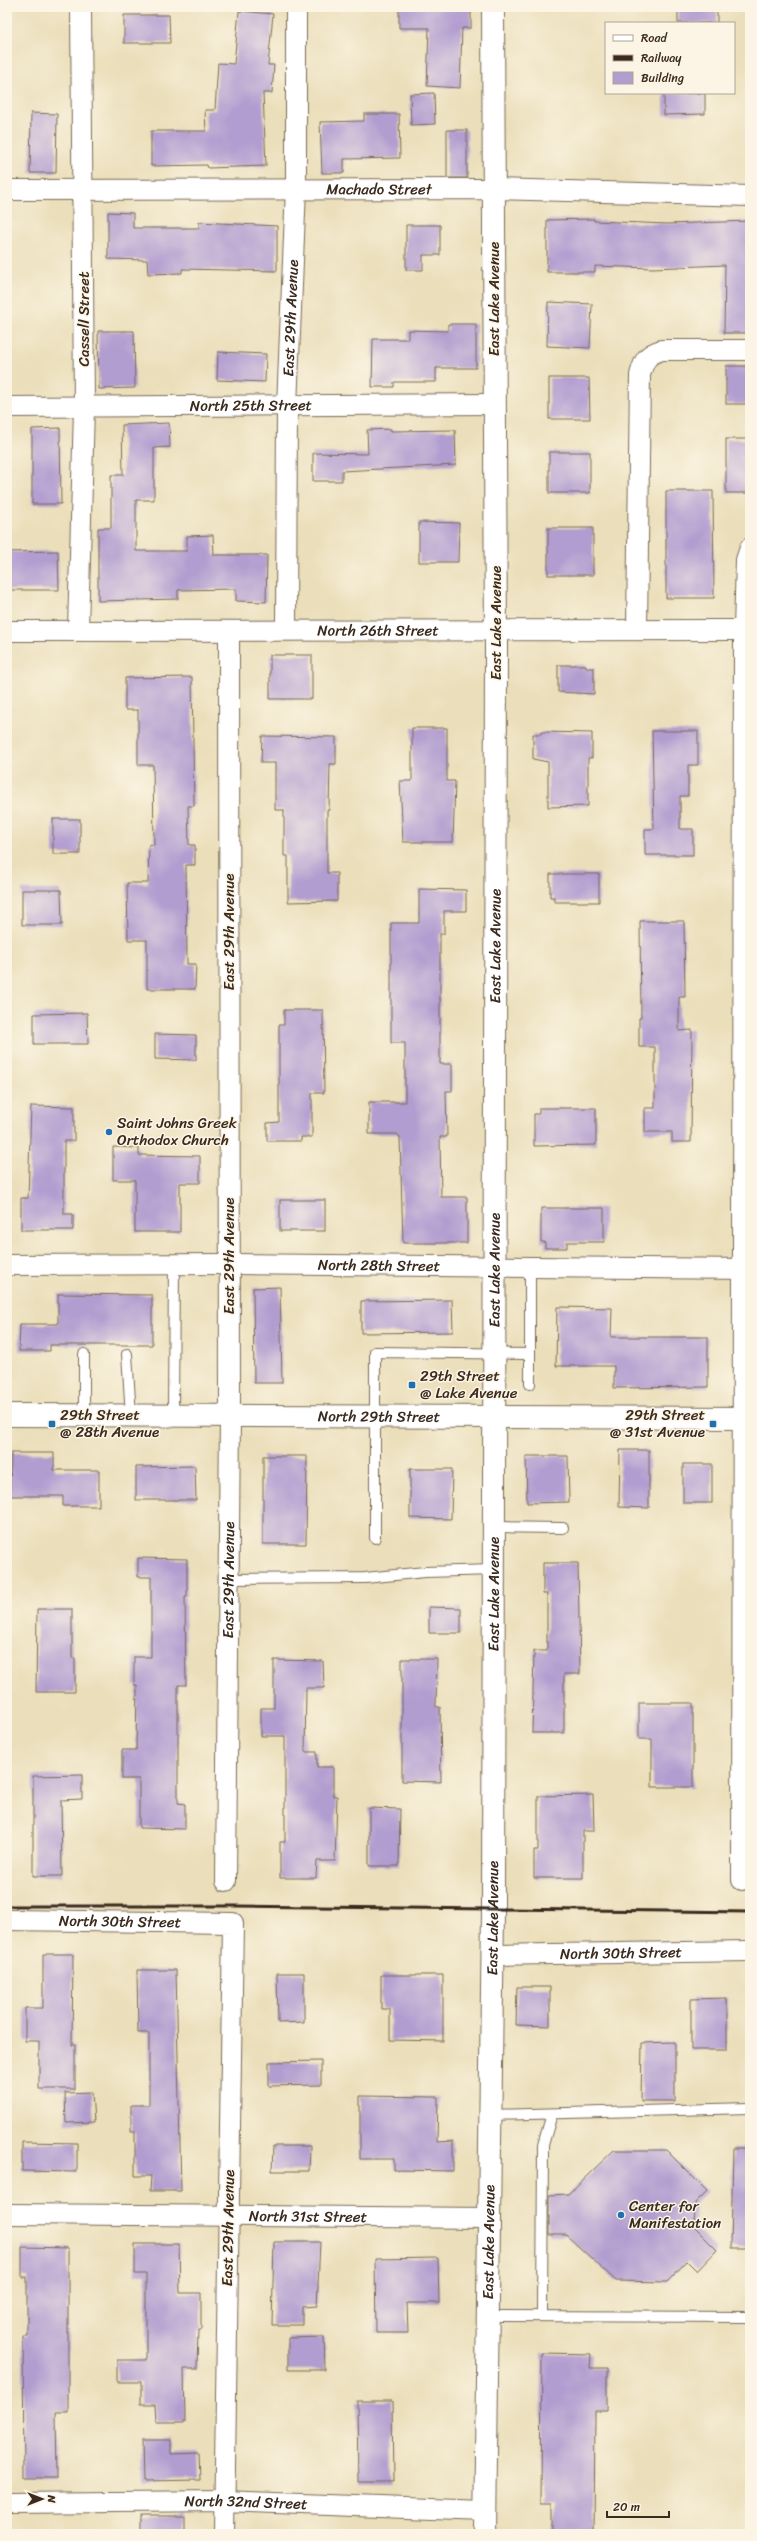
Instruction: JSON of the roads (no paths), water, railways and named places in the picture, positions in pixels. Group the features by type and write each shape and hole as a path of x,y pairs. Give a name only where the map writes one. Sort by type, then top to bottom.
{"street":[{"name":"Cassell Street","path":"78,630 84,408 81,7"},
{"name":"East 29th Avenue","path":"286,630 287,406 296,188 296,7"},
{"name":"East Lake Avenue","path":"485,2534 484,2512 492,1956 494,1570 496,631 494,7"},
{"name":"Machado Street","path":"7,190 296,188 494,189 750,196"},
{"path":"637,630 640,374 644,361 651,353 662,350 750,350"},
{"name":"North 25th Street","path":"7,407 84,408 495,404"},
{"path":"742,1880 747,1418 746,560 750,548"},
{"name":"North 26th Street","path":"7,631 747,630"},
{"name":"East 29th Avenue","path":"226,1881 230,1417 229,631"},
{"name":"North 28th Street","path":"7,1265 229,1264 747,1269"},
{"name":"North 29th Street","path":"7,1415 747,1418"},
{"name":"North 30th Street","path":"7,1920 233,1923"},
{"name":"East 29th Avenue","path":"224,2534 227,2214 233,1923"},
{"name":"North 30th Street","path":"492,1956 750,1951"},
{"name":"North 31st Street","path":"7,2214 227,2214 489,2218"},
{"name":"North 32nd Street","path":"7,2503 225,2500 484,2512"}],"lane":[{"path":"173,1416 174,1264"},
{"path":"530,1267 530,1384"},
{"path":"375,1538 375,1352 530,1354"},
{"path":"84,1354 84,1416"},
{"path":"127,1354 131,1416"},
{"path":"494,1527 563,1528"},
{"path":"229,1580 365,1578 425,1572 494,1570"},
{"path":"490,2115 750,2108"},
{"path":"542,2316 543,2146 552,2114"},
{"path":"488,2316 750,2317"}],"railway":[{"path":"7,1906 238,1906 750,1912"}],"place":[{"name":"Saint Johns Greek Orthodox Church","path":"109,1132"},
{"name":"29th Street @ Lake Avenue","path":"412,1385"},
{"name":"29th Street @ 28th Avenue","path":"52,1424"},
{"name":"29th Street @ 31st Avenue","path":"713,1424"},
{"name":"Center for Manifestation","path":"621,2215"}]}
